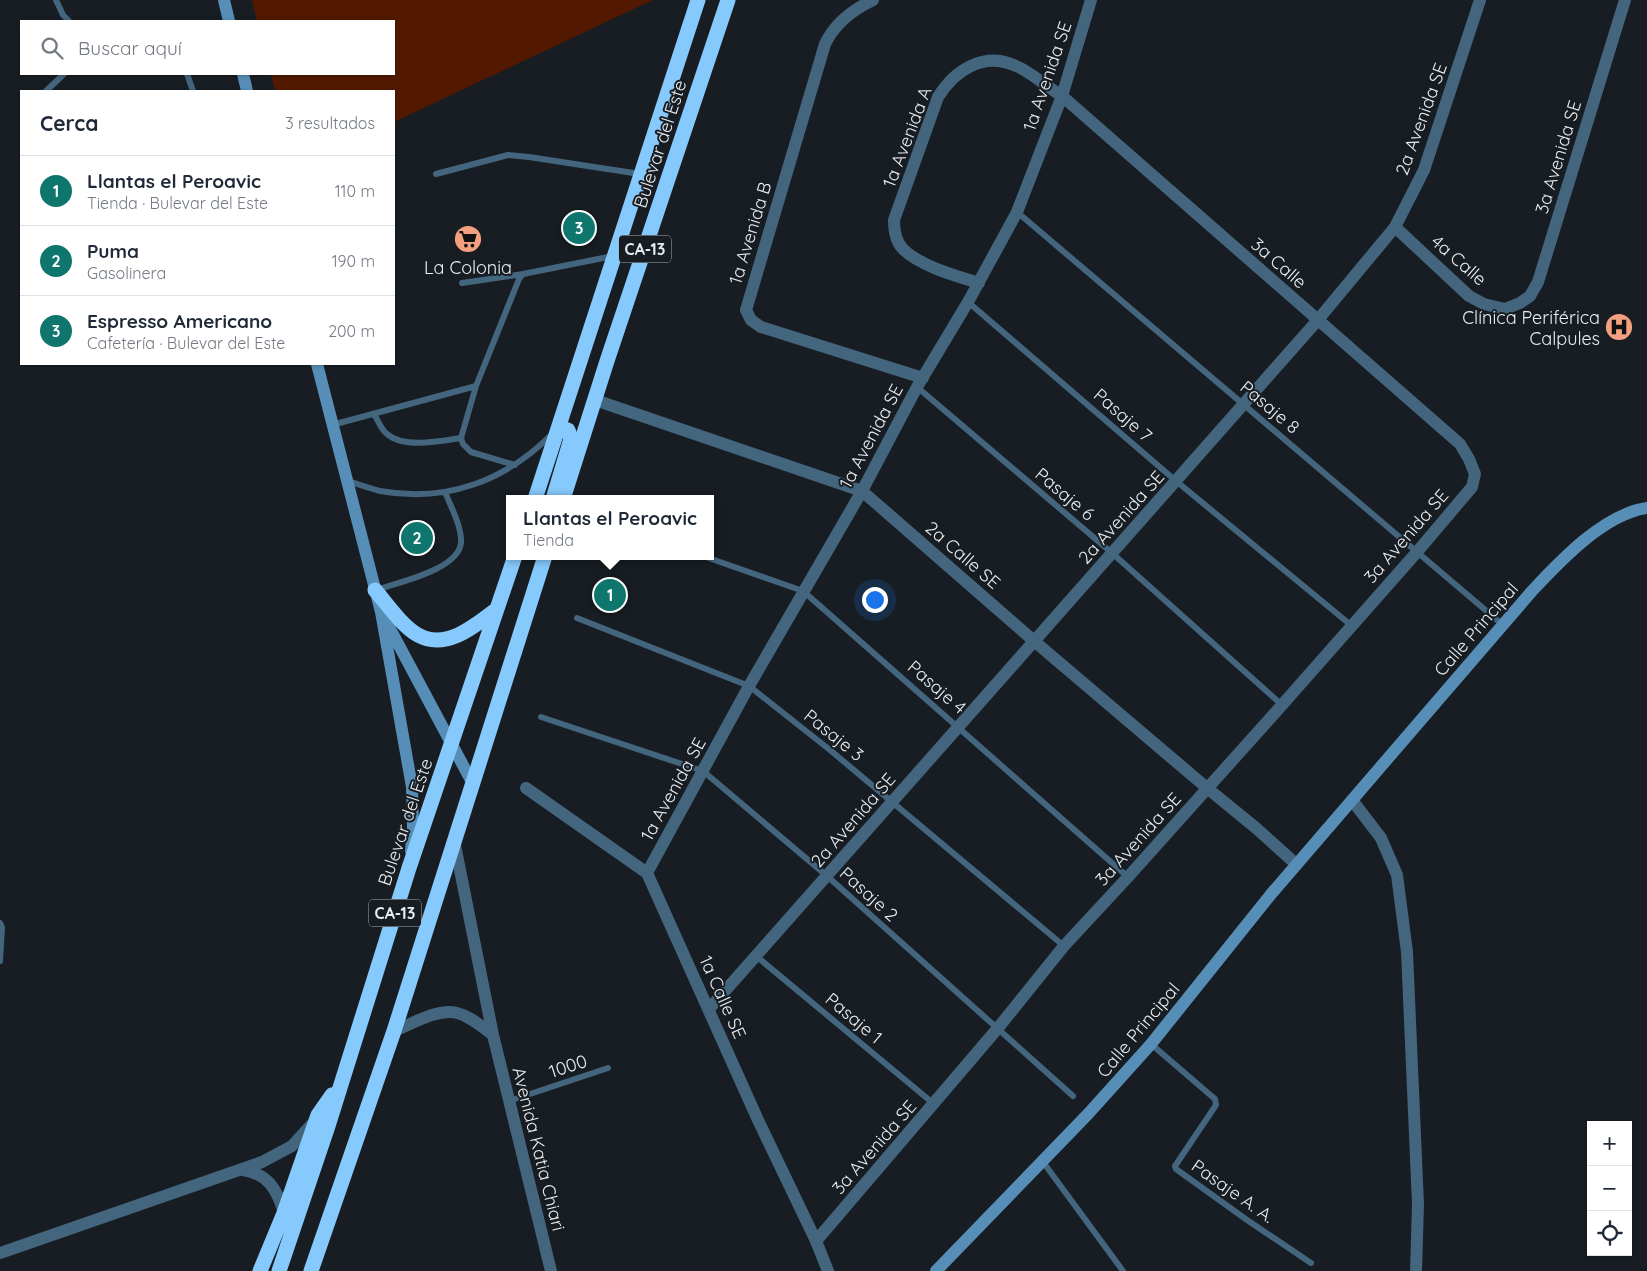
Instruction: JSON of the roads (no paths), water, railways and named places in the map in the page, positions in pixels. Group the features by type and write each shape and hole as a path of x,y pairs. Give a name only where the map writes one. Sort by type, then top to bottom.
{"highway":[{"name":"Bulevar del Este","path":"536,495 698,0"},
{"name":"Bulevar del Este","path":"564,495 594,400 728,0"},
{"path":"554,495 571,439 568,430 559,427"},
{"name":"Bulevar del Este","path":"278,1271 343,1077 409,868 514,560"},
{"path":"526,616 530,574 534,560"},
{"name":"CA-13","path":"311,1271 394,1031 544,560"},
{"path":"375,590 399,618 417,635 432,640 451,638 460,634 498,609"},
{"path":"260,1271 284,1213 318,1116 343,1077"},
{"path":"320,1271 363,1120"}],"street":[{"path":"224,0 229,20"},
{"name":"1a Avenida B","path":"873,0 852,12 840,22 830,33 825,44 746,310 751,320 760,327 920,383"},
{"name":"1a Avenida SE","path":"647,873 749,686 862,491 920,383 968,302 1017,212 1062,96 1091,0"},
{"name":"2a Avenida SE","path":"709,1009 1317,321 1395,226 1424,170 1480,0"},
{"name":"3a Avenida SE","path":"1505,309 1520,304 1530,296 1538,282 1625,0"},
{"name":"1a Avenida A","path":"978,283 941,270 912,256 902,248 896,238 894,229 894,220 938,98 944,87 962,71 973,64 991,60 1016,66 1062,96"},
{"path":"243,75 247,90"},
{"name":"3a Calle","path":"1062,96 1317,321 1460,444 1469,459"},
{"name":"4a Calle","path":"1395,226 1469,296 1484,304 1505,309"},
{"path":"317,365 380,612 412,787 413,827 409,868"},
{"name":"2a Calle SE","path":"594,400 862,491 1034,641 1296,864"},
{"name":"3a Avenida SE","path":"816,1241 998,1028 1064,946 1128,878 1417,552 1472,486 1475,474 1469,459"},
{"name":"Calle Principal","path":"936,1271 1043,1162 1152,1044 1296,864 1503,624 1564,557 1612,522 1637,509 1647,508"},
{"path":"380,612 473,784"},
{"path":"526,788 647,873"},
{"path":"1352,800 1382,838 1396,875 1407,952 1418,1204 1416,1271"},
{"name":"Avenida Katia Chiari","path":"454,840 493,1035 551,1271"},
{"name":"1a Calle SE","path":"647,873 828,1271"},
{"path":"394,1031 437,1013 456,1012 469,1018 493,1035"},
{"path":"0,1253 274,1158 302,1137 318,1116"},
{"path":"243,1170 258,1173 267,1180 279,1198 284,1213"}],"lane":[{"path":"56,0 67,20"},
{"path":"47,90 63,75"},
{"path":"187,75 193,90"},
{"path":"436,174 508,155 641,174"},
{"name":"Pasaje 8","path":"1017,212 1503,624"},
{"path":"462,283 523,274 615,256"},
{"path":"516,465 471,452 463,444 461,438 476,386 518,279 523,274"},
{"name":"Pasaje 7","path":"968,302 1176,481 1352,626"},
{"name":"Pasaje 6","path":"920,383 1282,706"},
{"path":"332,425 476,386"},
{"path":"374,414 385,434 394,439 429,443 461,438"},
{"path":"347,481 379,490 404,493 445,492 478,484 516,465 536,451 559,427"},
{"path":"375,590 437,569 457,554 461,545 460,535 445,492"},
{"name":"Pasaje 4","path":"714,560 803,591 1128,878"},
{"name":"Pasaje 3","path":"577,618 749,686 830,750 1064,946"},
{"name":"Pasaje 2","path":"541,717 703,771 827,876 1073,1096"},
{"path":"0,923 2,927 0,961"},
{"name":"Pasaje 1","path":"756,956 934,1104"},
{"name":"Pasaje A. A.","path":"1152,1044 1215,1099 1216,1105 1175,1166 1176,1169 1311,1263"},
{"name":"1000","path":"509,1101 608,1068"},
{"path":"1043,1162 1123,1271"}],"place":[{"name":"Espresso Americano","path":"579,228"},
{"name":"La Colonia","path":"468,239"},
{"name":"Clínica Periférica Calpules","path":"1619,327"},
{"name":"Puma","path":"417,538"},
{"name":"Llantas el Peroavic","path":"610,595"}]}
